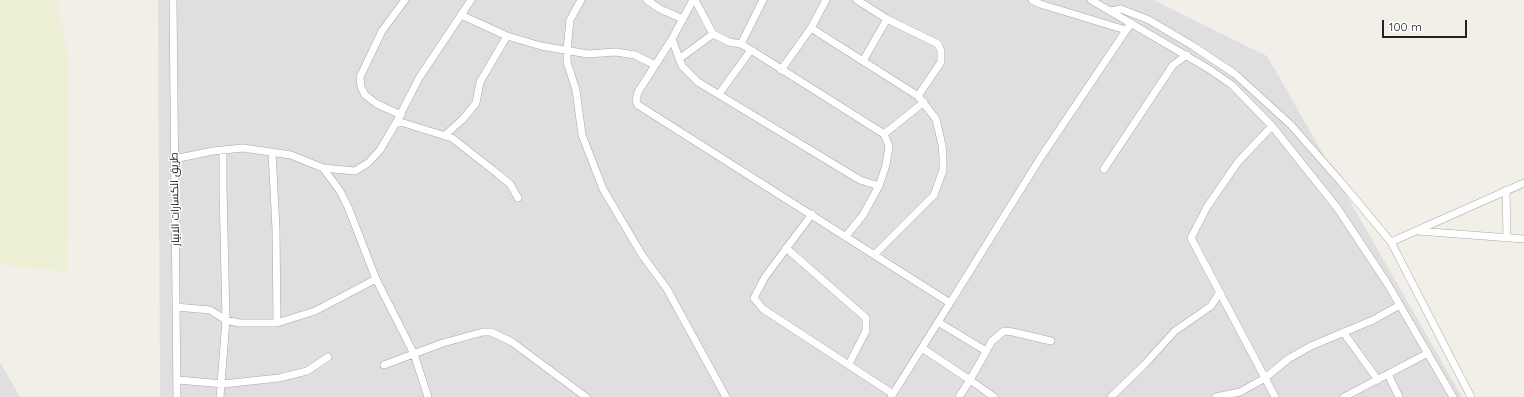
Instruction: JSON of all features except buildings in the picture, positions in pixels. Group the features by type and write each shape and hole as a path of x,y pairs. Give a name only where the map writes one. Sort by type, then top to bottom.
{"street":[{"name":"طريق الكسارات الابيار","path":"173,0 177,397"},
{"path":"405,0 382,31 360,77 361,88 365,95 399,118 452,138 510,184 518,198"},
{"path":"174,159 243,148 291,155 324,168 355,172 368,163 380,150 399,118 419,78 471,0"},
{"path":"581,0 570,20 567,62 576,90 582,135 602,189 642,255 667,289 726,397"},
{"path":"647,0 660,9 683,19"},
{"path":"694,0 672,39 638,92 636,101 638,105 812,214 950,303"},
{"path":"694,0 713,34 729,42 741,44 884,134 889,146 886,165 879,186 863,215 846,236"},
{"path":"741,44 763,0"},
{"path":"781,70 811,28 826,0"},
{"path":"857,0 887,19 938,44 941,51 941,62 918,96"},
{"path":"1032,0 1055,9 1126,30"},
{"path":"1091,0 1187,55 1232,86 1272,126 1338,210 1400,305 1453,397"},
{"path":"1110,11 1121,10 1149,20 1235,74 1291,125 1391,242 1471,397"},
{"path":"461,15 507,36 541,46 588,54 616,52 634,55 655,65"},
{"path":"863,61 887,19"},
{"path":"812,214 765,277 754,298 763,309 849,364 892,395 1041,157 1130,23"},
{"path":"811,28 918,96 936,119 942,145 942,170 939,184 934,195 927,203 875,254"},
{"path":"679,59 713,34"},
{"path":"446,135 463,119 476,103 480,82 507,36"},
{"path":"672,39 679,59 687,72 698,82 860,180 879,186"},
{"path":"719,94 751,50"},
{"path":"1104,169 1173,65 1187,55"},
{"path":"884,134 924,102"},
{"path":"1272,126 1238,162 1207,207 1191,238 1275,397"},
{"path":"220,397 223,384 226,320 223,188 224,150"},
{"path":"272,152 276,229 277,324"},
{"path":"324,168 340,191 348,207 376,279 414,354 428,397"},
{"path":"1391,242 1524,183"},
{"path":"1506,190 1507,238"},
{"path":"1416,230 1524,239"},
{"path":"786,248 866,318 866,331 849,364"},
{"path":"176,307 210,310 226,320 239,323 277,324 315,311 376,279"},
{"path":"1111,397 1115,395 1175,331 1210,306 1220,292"},
{"path":"1216,397 1240,392 1265,378 1288,359 1310,346 1373,320 1400,305"},
{"path":"938,322 986,352"},
{"path":"959,397 992,341 1004,331 1052,341"},
{"path":"384,365 443,342 483,332 497,333 512,342 586,397"},
{"path":"1343,332 1378,380"},
{"path":"922,348 994,397"},
{"path":"1344,397 1428,353"},
{"path":"178,380 223,384 291,376 307,371 328,357"},
{"path":"1388,374 1399,397"}],"shaded area":[{"path":"158,0 1153,0 1267,56 1462,397 160,397"},
{"path":"0,362 20,397 0,397"}],"green space":[{"path":"0,0 57,0 69,59 68,272 0,265"}]}
